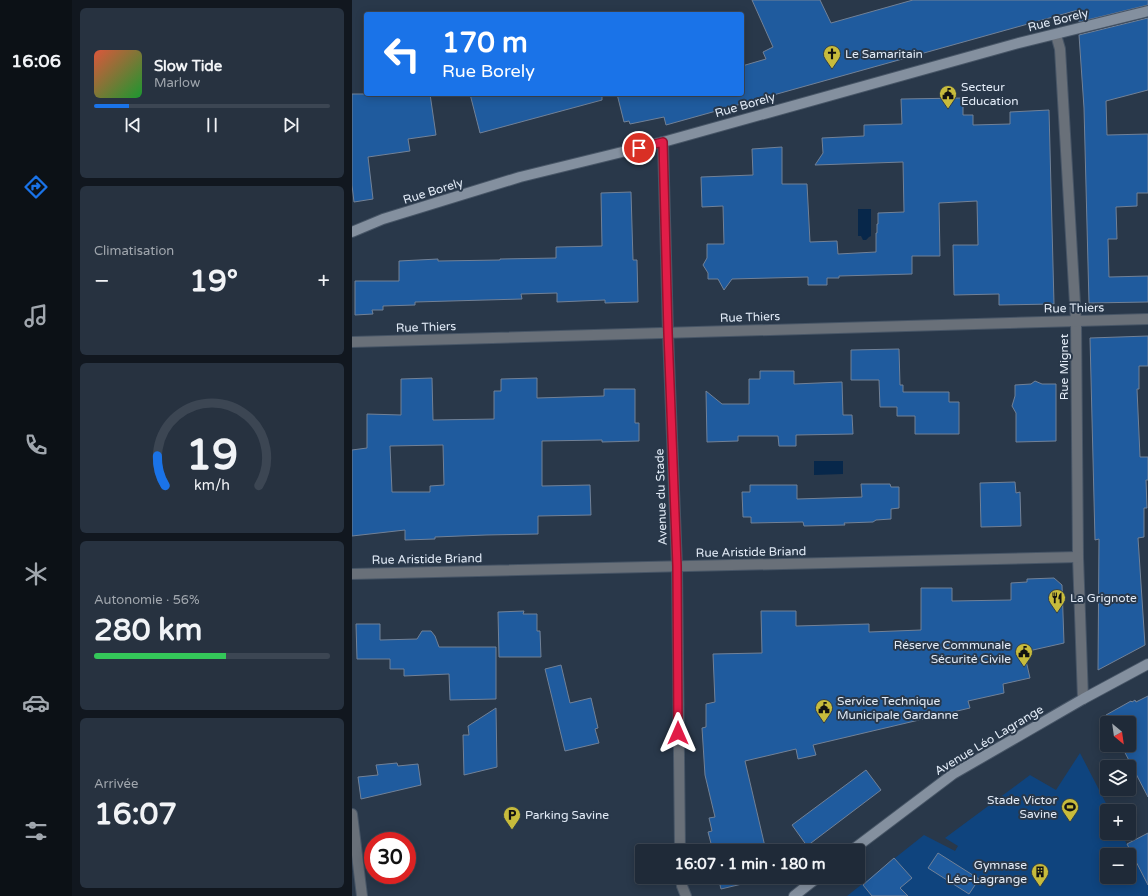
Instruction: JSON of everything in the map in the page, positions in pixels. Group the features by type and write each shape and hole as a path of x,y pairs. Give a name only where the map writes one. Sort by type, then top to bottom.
{"main road":[{"name":"Rue Borely","path":"352,232 383,219 520,177 663,142 1015,44 1148,11"},
{"name":"Avenue Léo Lagrange","path":"860,844 953,774 1083,699 1148,664"},
{"path":"794,896 809,884"}],"street":[{"name":"Rue Mignet","path":"1056,35 1060,49 1076,321 1078,557 1083,699"},
{"name":"Avenue du Stade","path":"663,142 668,333 677,566 680,844"},
{"name":"Rue Thiers","path":"352,342 1148,319"},
{"name":"Rue Aristide Briand","path":"352,574 1078,557"},
{"path":"352,814 362,896"},
{"path":"682,884 686,896"}],"shaded area":[{"path":"858,209 871,209 871,236 866,240 863,240 861,236 858,236"},
{"path":"814,461 843,461 843,474 814,475"},
{"name":"Stade Victor Savine","path":"1080,753 1100,792 1100,796 1102,796 1106,804 1100,804 1100,840 1125,840 1129,848 1100,848 1100,884 1136,884 1136,862 1148,885 1148,896 847,896 862,884 865,884 865,882 924,835 955,851 958,846 945,838 1030,775 1056,790"}],"building":[{"path":"752,0 820,0 831,23 913,0 1148,0 1148,5 1079,22 1078,10 666,125 664,117 630,124 629,121 624,122 618,96 744,96 744,65 766,59 763,52 773,47"},
{"path":"1148,18 1148,90 1106,101 1107,135 1148,134 1148,193 1137,193 1137,206 1116,207 1117,239 1108,239 1109,277 1148,276 1148,302 1089,303 1084,108 1079,35"},
{"path":"352,94 364,94 364,96 430,96 436,135 408,139 410,151 368,157 373,199 354,202 352,185"},
{"path":"471,96 602,96 602,100 480,133"},
{"path":"963,98 963,115 973,115 973,125 1010,124 1010,112 1049,110 1054,304 999,305 999,294 954,295 953,245 978,245 977,201 939,203 940,256 912,256 912,274 839,276 839,278 827,278 827,285 808,285 808,277 732,279 724,290 718,279 708,279 708,273 703,265 707,258 707,244 724,244 723,206 702,207 701,177 753,175 752,149 782,147 782,184 807,184 810,242 837,241 838,254 876,252 878,213 904,212 903,162 815,165 823,153 822,138 864,136 864,125 902,124 901,99"},
{"path":"631,192 633,260 637,260 638,302 605,303 605,300 557,302 557,293 521,294 522,299 415,302 415,305 383,306 383,310 372,310 373,314 355,315 355,281 399,281 399,261 438,259 438,261 556,258 556,247 602,246 601,193"},
{"path":"1148,336 1148,366 1139,366 1139,389 1137,389 1140,457 1148,457 1148,480 1146,480 1147,508 1144,508 1144,537 1138,538 1145,645 1098,670 1099,539 1095,540 1090,338"},
{"path":"899,349 900,385 903,385 903,392 949,392 949,402 959,402 959,434 915,434 915,416 897,416 897,407 880,407 879,380 851,380 851,350"},
{"path":"760,371 794,371 794,384 842,382 843,415 852,415 853,434 796,435 796,446 779,446 778,436 738,436 738,441 707,442 706,391 722,404 749,404 749,379 760,379"},
{"path":"432,378 433,420 494,419 494,391 501,391 501,379 537,378 537,398 604,396 604,389 635,389 635,423 639,423 639,441 542,441 542,486 590,485 591,515 538,516 538,534 435,537 435,539 405,540 405,530 352,536 352,450 367,448 367,414 401,415 401,379","holes":["443,445 444,485 430,486 430,492 392,492 390,446"]},
{"path":"1035,381 1042,384 1056,384 1056,441 1016,442 1016,413 1012,406 1015,396 1015,385 1031,384"},
{"path":"1015,482 1016,493 1020,492 1021,526 981,527 980,483"},
{"path":"861,484 890,484 891,487 899,487 899,508 891,509 891,519 876,520 873,522 844,523 845,525 804,526 803,522 751,523 751,517 743,517 742,492 750,492 750,485 797,485 797,499 862,497"},
{"path":"1054,578 1062,585 1064,643 1024,652 1030,678 1003,684 1004,693 968,701 970,708 813,745 816,755 798,759 796,749 745,761 764,844 711,844 708,832 712,831 709,818 715,817 705,775 702,728 706,727 706,704 715,702 713,654 762,653 761,611 796,611 796,626 869,624 869,632 921,630 921,588 952,588 952,601 1011,600 1011,583 1027,582 1027,579"},
{"path":"524,611 523,614 537,614 537,631 540,631 541,657 499,657 498,612"},
{"path":"356,624 380,624 380,640 417,639 422,631 431,631 435,636 439,647 496,647 496,699 450,700 449,674 404,676 404,669 390,669 390,659 357,659"},
{"path":"561,665 570,703 591,698 598,728 595,729 599,743 565,751 545,669"},
{"path":"1148,696 1148,797 1136,774 1136,760 1129,760 1125,752 1136,752 1136,716 1106,715 1131,701 1132,702 1135,700 1136,702"},
{"path":"496,708 497,767 464,775 463,735 469,735 468,726"},
{"path":"397,763 398,766 418,764 421,785 361,799 358,777 378,775 376,765"},
{"path":"866,770 881,790 810,844 806,844 792,825"},
{"path":"1148,833 1148,885 1136,862 1136,848 1129,848 1127,844"},
{"path":"938,853 979,879 969,894 928,868"},
{"path":"894,858 912,878 900,888 908,896 872,896 863,885"},
{"path":"720,884 742,884 721,889"}],"place":[{"name":"Le Samaritain","path":"832,69"},
{"name":"Secteur Education","path":"948,109"},
{"name":"La Grignote","path":"1057,613"},
{"name":"Réserve Communale Sécurité Civile","path":"1024,667"},
{"name":"Service Technique Municipale Gardanne","path":"824,723"},
{"name":"Stade Victor Savine","path":"1070,822"},
{"name":"Parking Savine","path":"512,830"},
{"name":"Gymnase Léo-Lagrange","path":"1040,887"}],"route":[{"path":"639,148 663,142 668,333 677,566 678,733"}]}
